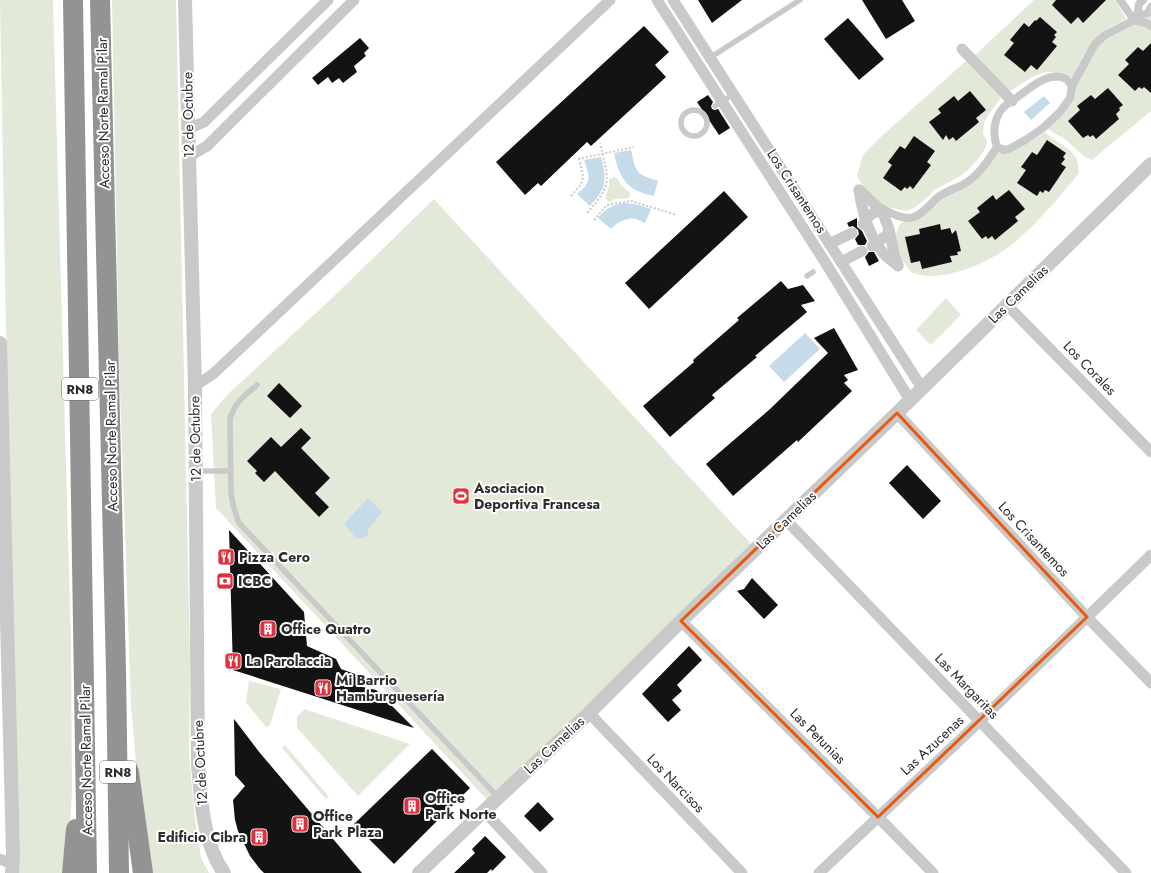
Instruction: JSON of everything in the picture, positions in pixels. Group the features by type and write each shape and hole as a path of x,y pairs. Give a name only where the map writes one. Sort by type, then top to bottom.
{"highway":[{"path":"69,0 74,47"},
{"name":"Acceso Norte Ramal Pilar","path":"72,0 88,873"},
{"name":"Acceso Norte Ramal Pilar","path":"100,0 116,671 119,873"},
{"path":"116,671 143,873"},
{"path":"72,873 86,732"}],"street":[{"name":"12 de Octubre","path":"186,0 188,157 195,386 198,764 200,795 209,844 217,864 224,873"},
{"path":"188,129 204,122 328,0"},
{"path":"188,157 207,146 354,0"},
{"path":"195,386 213,374 610,0"},
{"name":"Los Crisantemos","path":"657,0 719,104 778,190 822,264 910,400"},
{"name":"Los Crisantemos","path":"673,0 922,388"},
{"path":"1120,0 1136,18 1151,26"},
{"path":"1136,18 1139,4 1143,0"},
{"path":"997,148 1004,150 1009,149 1027,139 1059,113 1070,98 1072,86 1094,44 1112,31 1148,13 1151,7 1149,1 1146,0"},
{"path":"962,49 1012,101"},
{"path":"268,60 281,74"},
{"path":"997,148 994,140 994,129 1002,110 1012,101 1031,87 1055,76 1066,79 1072,86"},
{"path":"829,244 860,227 869,215 880,209 900,216 913,217 923,212 938,197 949,190 964,184 974,176 997,148"},
{"name":"Las Camelias","path":"419,873 484,810 589,713 681,621 897,413 1151,164"},
{"path":"778,190 790,183"},
{"path":"859,190 880,209 890,229 895,258 898,266 884,254 870,247 860,227 859,190"},
{"path":"822,264 870,247 887,235 890,229"},
{"name":"Los Corales","path":"1007,304 1151,452"},
{"path":"0,343 3,660 8,866"},
{"name":"Los Crisantemos","path":"897,413 1087,617 1151,683"},
{"name":"Las Margaritas","path":"786,520 1126,873"},
{"name":"Las Azucenas","path":"820,873 1151,556"},
{"name":"Las Petunias","path":"681,621 933,873"},
{"name":"Los Narcisos","path":"589,713 742,873"},
{"path":"484,810 542,873"}],"lane":[{"path":"711,57 800,0"},
{"path":"719,104 734,94"},
{"path":"698,111 703,114 706,119 706,123 703,132 696,136 688,135 682,129 682,120 686,114 698,111"},
{"path":"807,276 813,272"},
{"path":"256,385 237,403 233,409 230,419 231,492 233,505 239,523 498,797"},
{"path":"195,471 231,471"}],"path":[{"path":"587,213 601,198 607,184 608,178 600,143"},
{"path":"571,196 583,183 583,176 578,158 634,147"},
{"path":"594,220 607,205 631,201 677,215"}],"highlighted area":[{"path":"897,413 1087,617 878,817 681,621"}],"green space":[{"path":"0,0 53,0 71,643 72,793 66,873 19,873 9,502"},
{"path":"112,0 176,0 190,660 189,754 195,818 201,858 209,873 151,873 137,775 131,706 119,361"},
{"path":"1034,0 1115,0 1126,19 1106,30 1093,42 1083,57 1074,77 1064,78 1050,72 1043,73 1036,75 1009,92 975,55"},
{"path":"1151,16 1151,111 1092,160 1085,157 1066,140 1048,129 1073,92 1099,41"},
{"path":"966,61 1001,98 984,123 983,133 987,141 986,147 969,169 959,177 934,190 914,208 906,211 882,206 867,194 857,176 863,155 884,134"},
{"path":"1044,132 1070,150 1077,159 1079,173 1038,221 1010,246 977,265 950,274 936,276 924,276 910,271 898,253 896,238 900,224 969,180 992,149 1027,143 1039,137"},
{"path":"616,177 621,185 630,193 629,198 615,199 609,202 605,198 609,186 609,179"},
{"name":"Asociacion Deportiva Francesa","path":"434,199 751,544 489,802 216,508 211,414 228,394 331,299"},
{"path":"946,298 961,315 931,345 916,330"},
{"path":"249,681 281,689 270,725 266,727 246,703"},
{"path":"304,709 410,744 358,796 297,728 297,717"},
{"path":"285,745 329,797 326,799 282,748"}],"water":[{"path":"1044,96 1050,103 1031,120 1024,112"},
{"path":"631,150 634,164 638,172 658,181 654,196 637,191 631,187 626,182 619,170 614,153"},
{"path":"601,157 605,178 603,188 590,206 577,194 585,186 588,179 588,171 584,160"},
{"path":"626,203 651,209 645,223 636,219 629,219 619,223 611,229 598,218 610,207"},
{"path":"805,333 820,349 784,382 769,366"},
{"path":"368,498 382,512 368,530 368,536 357,539 344,524"}],"building":[{"path":"698,0 742,0 712,23"},
{"path":"862,0 902,0 915,21 886,39"},
{"path":"1056,0 1106,0 1083,23 1078,17 1071,24 1052,5"},
{"path":"1040,17 1057,32 1054,35 1056,37 1052,42 1057,46 1037,70 1031,65 1025,72 1004,55 1014,43 1010,40 1024,23 1029,27"},
{"path":"848,18 884,59 859,80 824,39"},
{"path":"644,26 669,52 655,65 666,77 591,146 587,142 541,186 538,183 525,195 496,162"},
{"path":"360,38 369,48 364,53 366,56 354,66 357,72 343,83 339,78 332,83 328,77 318,85 312,78"},
{"path":"1151,43 1151,93 1144,87 1142,89 1139,87 1135,91 1118,75 1129,64 1125,60 1138,47 1143,51"},
{"path":"1108,88 1123,105 1119,108 1120,110 1116,114 1119,119 1096,139 1093,135 1090,137 1088,135 1083,138 1068,121 1080,110 1077,106 1091,95 1095,99"},
{"path":"970,91 986,110 976,118 979,122 956,141 953,137 949,140 946,135 943,140 929,122 941,113 938,109 954,96 958,101"},
{"path":"708,95 713,102 711,106 712,109 718,109 730,128 719,135 697,102"},
{"path":"914,136 935,151 927,162 931,165 913,189 910,186 907,189 905,187 901,191 883,178 892,165 888,162 900,146 905,149"},
{"path":"1047,140 1066,153 1063,157 1065,159 1061,164 1066,167 1049,192 1045,190 1043,193 1040,191 1037,196 1017,183 1026,170 1021,167 1032,152 1037,155"},
{"path":"1009,190 1025,209 1015,217 1018,221 995,240 992,236 988,239 986,236 982,239 968,221 980,212 977,208 993,195 996,200"},
{"path":"724,191 748,217 649,309 625,283"},
{"path":"857,218 857,227 862,231 867,241 865,245 858,245 855,239 859,234 858,230 853,226 849,227 847,223"},
{"path":"940,224 941,230 950,228 952,234 956,230 961,251 957,252 958,255 950,256 952,262 922,269 920,261 911,263 905,237 920,234 919,229"},
{"path":"869,252 874,252 879,261 869,266 865,257"},
{"path":"781,281 788,289 803,285 815,301 801,305 807,312 712,395 715,398 670,437 643,406 694,362 693,360 739,320 737,318"},
{"path":"834,328 858,370 844,375 848,380 844,383 852,391 798,442 797,440 733,496 706,464 770,409 828,353 814,338"},
{"path":"279,383 302,406 290,418 267,396"},
{"path":"301,428 311,438 301,448 330,478 315,493 329,507 319,517 275,471 264,482 255,473 257,471 247,461 271,437 281,447"},
{"path":"907,465 941,501 923,519 889,483"},
{"name":"Office Quatro","path":"229,530 304,612 307,646 336,659 341,669 355,674 358,686 376,690 414,728 233,670"},
{"path":"752,578 778,605 764,619 737,591 744,589"},
{"path":"689,646 702,660 677,685 682,691 672,700 681,710 668,722 642,694"},
{"path":"234,719 260,753 362,873 264,873 260,869 250,856 238,831 235,820 233,800 245,786 235,775"},
{"name":"Office Park Norte","path":"432,749 470,788 394,864 354,824"},
{"path":"538,802 554,819 540,832 524,816"},
{"path":"485,836 506,857 492,871 491,869 487,873 454,873 475,853 472,849"}],"place":[{"name":"Asociacion Deportiva Francesa","path":"461,496"},
{"name":"Pizza Cero","path":"226,557"},
{"name":"ICBC","path":"225,581"},
{"name":"Office Quatro","path":"268,629"},
{"name":"La Parolaccia","path":"233,661"},
{"name":"Mi Barrio Hamburguesería","path":"323,688"},
{"name":"Office Park Norte","path":"412,806"},
{"name":"Office Park Plaza","path":"300,824"},
{"name":"Edificio Cibra","path":"259,837"}]}
